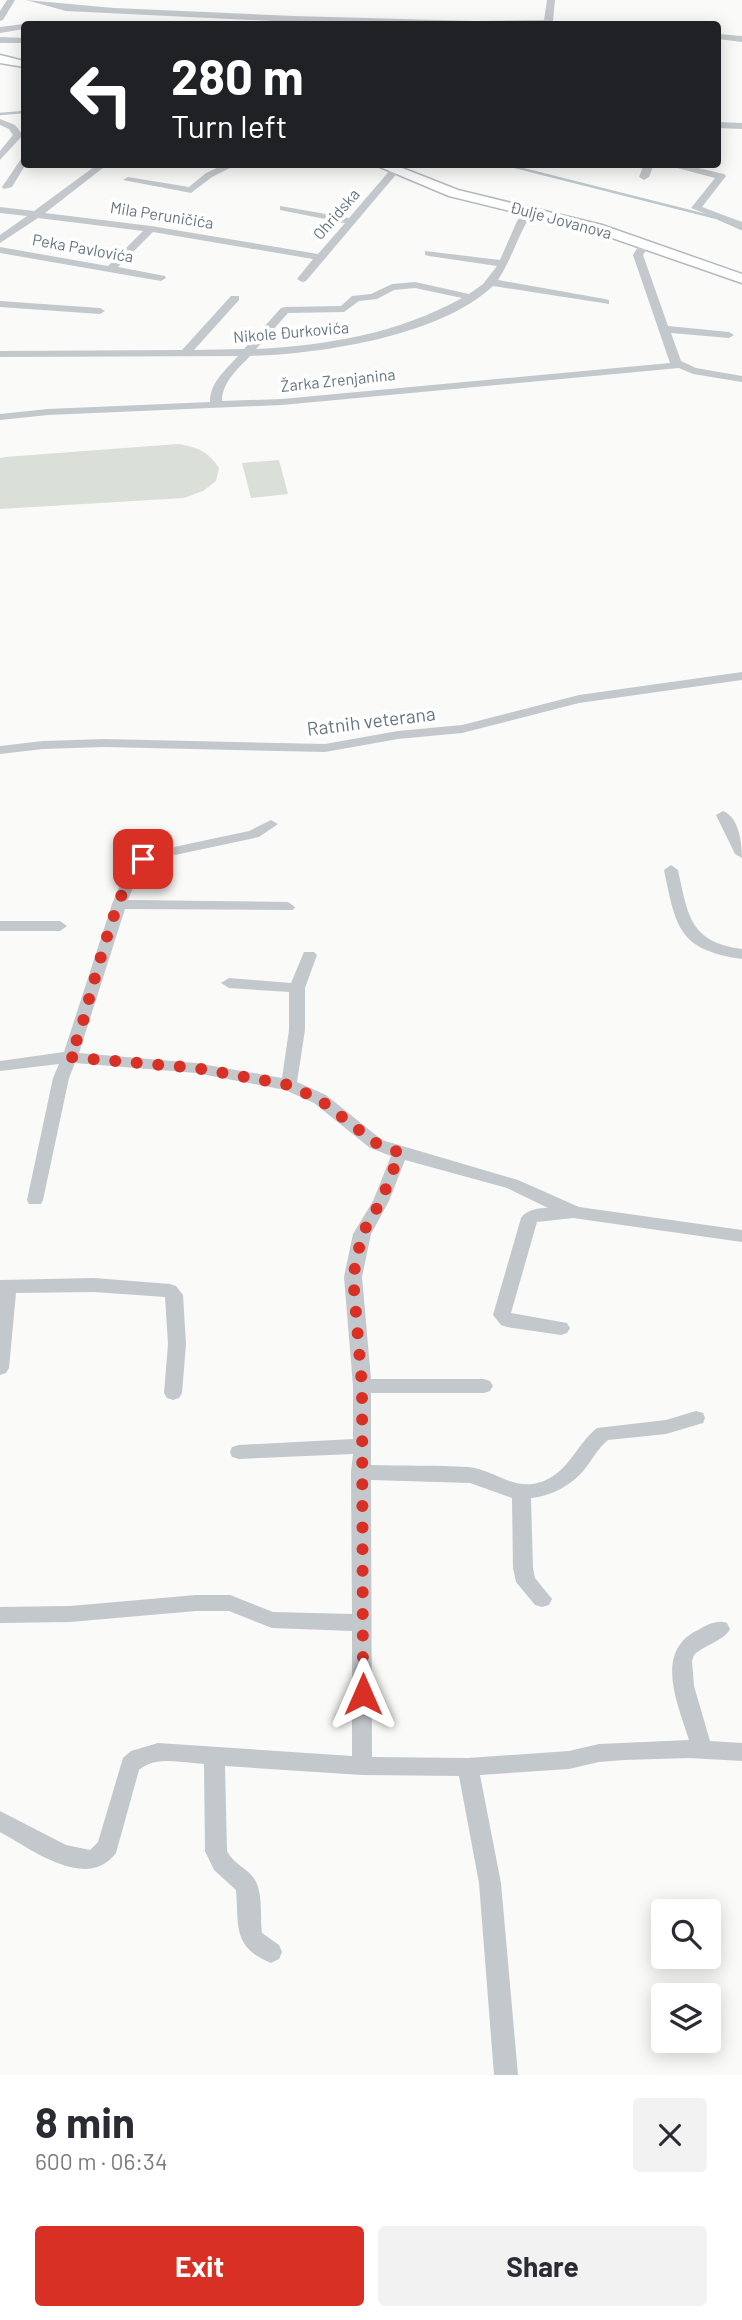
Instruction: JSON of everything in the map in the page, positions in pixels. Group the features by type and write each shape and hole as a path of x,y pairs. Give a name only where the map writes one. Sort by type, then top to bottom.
{"street":[{"path":"1,14 10,0"},
{"path":"30,0 66,8 275,21"},
{"path":"548,21 551,0"},
{"path":"0,30 21,27"},
{"path":"721,39 742,40"},
{"path":"0,40 21,41"},
{"path":"0,59 21,63"},
{"path":"0,122 21,132"},
{"path":"721,125 742,126"},
{"path":"0,133 21,132"},
{"path":"0,157 21,132"},
{"path":"7,187 21,166"},
{"path":"0,240 36,212 73,191 99,168"},
{"path":"128,180 191,190 209,175 225,168"},
{"name":"Đulje Jovanova","path":"388,168 454,193 597,228 741,278"},
{"path":"644,177 647,168"},
{"path":"684,168 721,176 696,208 742,225"},
{"name":"Ohridska","path":"302,279 394,171"},
{"path":"283,208 351,221"},
{"name":"Mila Peruničića","path":"0,210 36,212 318,257"},
{"name":"Nikole Đurkovića","path":"0,354 244,353 325,348 367,340 414,325 470,297 490,282 504,264 521,221 528,212"},
{"path":"111,268 151,229"},
{"path":"645,244 638,255 679,365 693,371 742,379"},
{"name":"Peka Pavlovića","path":"0,250 161,278"},
{"path":"429,253 504,264"},
{"path":"490,282 605,302"},
{"path":"216,406 219,386 244,353 285,310 344,309 356,298 373,297 401,285 430,286 470,297"},
{"path":"186,353 235,298"},
{"path":"0,304 100,311"},
{"path":"664,330 729,335"},
{"name":"Žarka Zrenjanina","path":"0,417 106,409 216,406 679,365"},
{"name":"Ratnih veterana","path":"0,750 43,745 104,743 325,748 398,735 462,729 570,701 742,676"},
{"path":"723,815 742,854"},
{"path":"35,1200 61,1078 79,1034 119,904 135,865 143,859 254,834 271,824"},
{"path":"671,870 688,932 693,938 704,945 742,954"},
{"path":"119,904 288,907"},
{"path":"0,926 60,926"},
{"path":"289,1085 297,1030 297,988 309,955"},
{"path":"229,983 297,988"},
{"path":"0,1066 69,1057 196,1068 289,1085 320,1100 376,1143 400,1153 512,1184 576,1213"},
{"path":"362,1766 362,1386 353,1277 362,1234 381,1201 400,1153"},
{"path":"561,1328 506,1320 502,1314 530,1218 539,1214 576,1213 742,1236"},
{"path":"0,1368 4,1287 94,1285 170,1291 174,1295 177,1344 173,1393"},
{"path":"362,1386 484,1386"},
{"path":"360,1472 471,1475 505,1489 521,1492 557,1483 576,1467 595,1440 604,1433 666,1427 696,1418"},
{"path":"239,1452 361,1446"},
{"path":"521,1492 523,1568 526,1583 542,1599"},
{"path":"0,1615 70,1614 196,1603 230,1603 272,1620 363,1623"},
{"path":"702,1749 681,1667 683,1653 720,1629"},
{"path":"0,1821 76,1859 91,1860 102,1854 108,1846 130,1765 138,1758 171,1751 362,1766 468,1767 569,1760 599,1752 702,1749 742,1752"},
{"path":"214,1756 216,1851 219,1861 247,1886 251,1938 271,1952"},
{"path":"468,1767 490,1883 506,2075"}],"shaded area":[{"path":"178,444 202,451 219,468 216,481 203,491 184,498 0,509 0,458"},
{"path":"279,460 288,494 251,498 242,463"}],"waterway":[{"path":"0,114 21,112"},
{"path":"519,168 717,218 742,229"}],"route":[{"path":"143,859 135,865 119,904 79,1034 69,1057 160,1063 230,1072 289,1085 320,1100 376,1143 400,1153 381,1201 362,1234 353,1277 362,1386 360,1472 363,1694"}]}
